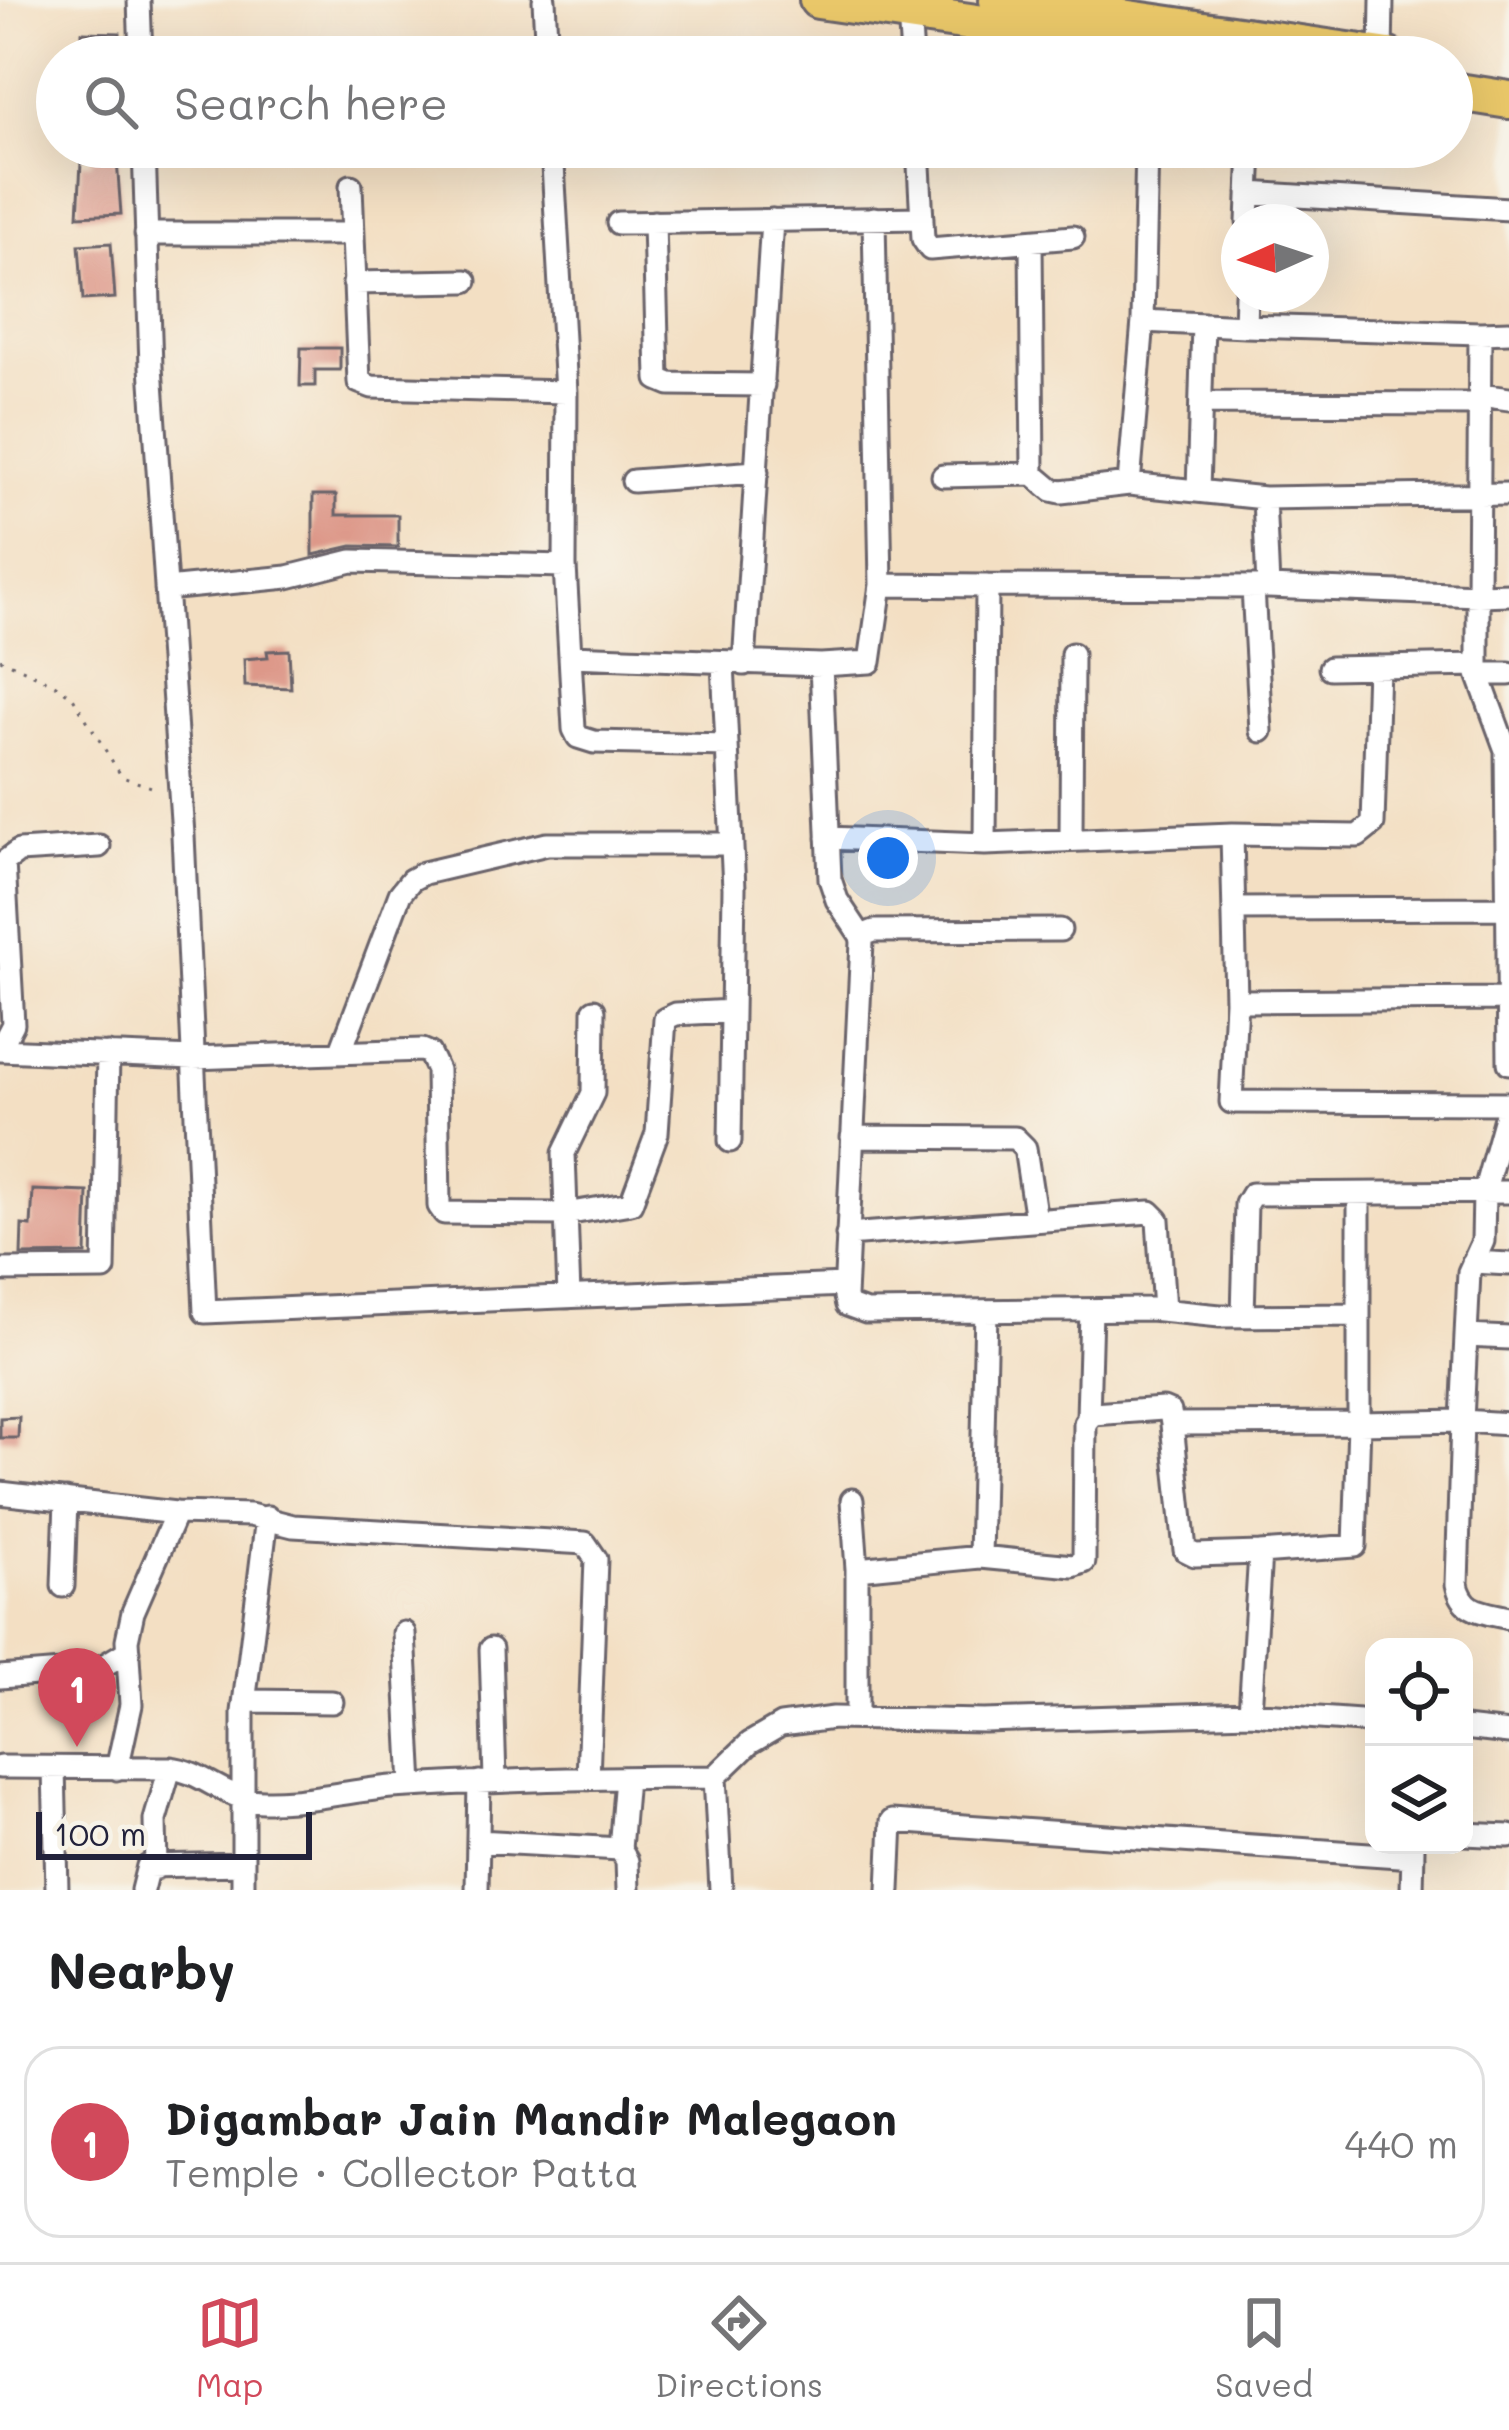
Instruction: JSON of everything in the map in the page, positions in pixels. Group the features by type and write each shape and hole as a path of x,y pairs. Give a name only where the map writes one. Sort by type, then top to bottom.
{"highway":[{"path":"818,0 901,8 1059,36"},
{"path":"998,0 1195,36"},
{"path":"1473,69 1509,75"},
{"path":"1473,94 1509,100"}],"street":[{"path":"139,0 140,36"},
{"path":"544,0 546,36"},
{"path":"1382,0 1384,36"},
{"path":"144,168 205,1312 845,1285"},
{"path":"553,168 566,392 565,566 574,729 578,737 594,742 727,745"},
{"path":"919,168 923,239 930,249 1073,237"},
{"path":"1129,484 1143,321 1147,168"},
{"path":"1249,204 1250,168"},
{"path":"351,186 356,375 364,385 566,392"},
{"path":"1249,193 1509,209"},
{"path":"570,656 821,665 869,662 881,585 874,218"},
{"path":"618,223 922,218"},
{"path":"730,1141 732,844 727,745 757,472 772,220"},
{"path":"654,222 658,379 670,384 763,386"},
{"path":"146,234 352,234"},
{"path":"1031,241 1033,474 1037,481 1061,492 1129,484 1264,498 1509,494"},
{"path":"354,283 466,281"},
{"path":"1245,312 1245,326"},
{"path":"1143,321 1509,332"},
{"path":"1198,491 1203,324"},
{"path":"1480,333 1478,669 1506,750 1509,1063"},
{"path":"1201,403 1509,399"},
{"path":"633,481 757,472"},
{"path":"943,476 1033,474"},
{"path":"1261,731 1264,498"},
{"path":"166,589 288,577 352,561 565,566"},
{"path":"881,585 1509,594"},
{"path":"985,844 987,586"},
{"path":"1070,840 1072,654"},
{"path":"821,665 832,889 861,936 845,1285 848,1305 856,1311 1359,1315"},
{"path":"829,838 985,844 1232,834 1358,836 1373,824 1378,667"},
{"path":"1330,668 1478,669 1509,674"},
{"path":"1232,834 1236,1001 1231,1102 1509,1103 1484,1192 1484,1241 1473,1262 1462,1421 1459,1594 1472,1610 1509,1618"},
{"path":"340,1053 400,894 411,880 438,869 547,844 732,844"},
{"path":"99,846 20,851 4,862 13,1024 0,1050 194,1058 422,1050 434,1062 439,1206 444,1213 566,1214 624,1207 636,1195 657,1133 665,1019 732,1010"},
{"path":"1234,909 1508,908"},
{"path":"861,936 874,931 1060,930"},
{"path":"1236,1001 1509,999"},
{"path":"569,1297 564,1153 595,1086 594,1010"},
{"path":"0,1270 104,1269 108,1054"},
{"path":"851,1137 1015,1138 1025,1148 1036,1220"},
{"path":"1243,1316 1247,1198 1260,1192 1359,1196 1509,1192"},
{"path":"1088,1417 1170,1412 1185,1550 1195,1555 1355,1546 1359,1196"},
{"path":"848,1235 1144,1212 1158,1220 1164,1310"},
{"path":"1473,1262 1509,1264"},
{"path":"857,1569 980,1557 1073,1566 1084,1562 1091,1310"},
{"path":"980,1557 986,1311"},
{"path":"1466,1336 1509,1338"},
{"path":"1172,1424 1509,1424"},
{"path":"0,1492 176,1513 267,1517 293,1526 585,1543 596,1559 588,1779"},
{"path":"62,1586 66,1500"},
{"path":"851,1500 857,1569 857,1718"},
{"path":"118,1769 131,1705 128,1651 133,1612 176,1513"},
{"path":"243,1890 244,1701 267,1517"},
{"path":"1250,1713 1260,1553"},
{"path":"404,1633 412,1786"},
{"path":"477,1890 487,1781 491,1649"},
{"path":"0,1677 98,1669 128,1651"},
{"path":"244,1701 332,1702"},
{"path":"0,1767 191,1770 243,1797 308,1798 487,1781 715,1777 750,1742 781,1725 857,1718 984,1721 1250,1713 1365,1720"},
{"path":"1473,1729 1509,1733"},
{"path":"54,1768 57,1890"},
{"path":"156,1868 155,1820 170,1768"},
{"path":"715,1777 722,1890"},
{"path":"626,1778 620,1849 627,1861 628,1890"},
{"path":"889,1890 892,1821 1365,1848"},
{"path":"1473,1834 1509,1836"},
{"path":"478,1841 620,1849"},
{"path":"1412,1890 1413,1854"},
{"path":"142,1890 145,1870 243,1864"}],"path":[{"path":"0,659 53,682 72,696 122,777 138,786 180,793"}],"building":[{"path":"82,32 120,33 120,36 82,36"},
{"path":"81,168 118,168 121,214 78,216"},
{"path":"111,243 115,298 83,300 79,245"},
{"path":"301,348 340,348 340,370 315,370 315,386 300,386"},
{"path":"313,495 336,495 336,515 398,515 398,547 352,546 313,555"},
{"path":"289,650 291,688 245,686 244,659"},
{"path":"33,1190 88,1192 86,1254 21,1255 22,1225 31,1226"},
{"path":"19,1417 18,1438 0,1438 0,1418"}],"place":[{"name":"Digambar Jain Mandir Malegaon","path":"77,1747"}]}
